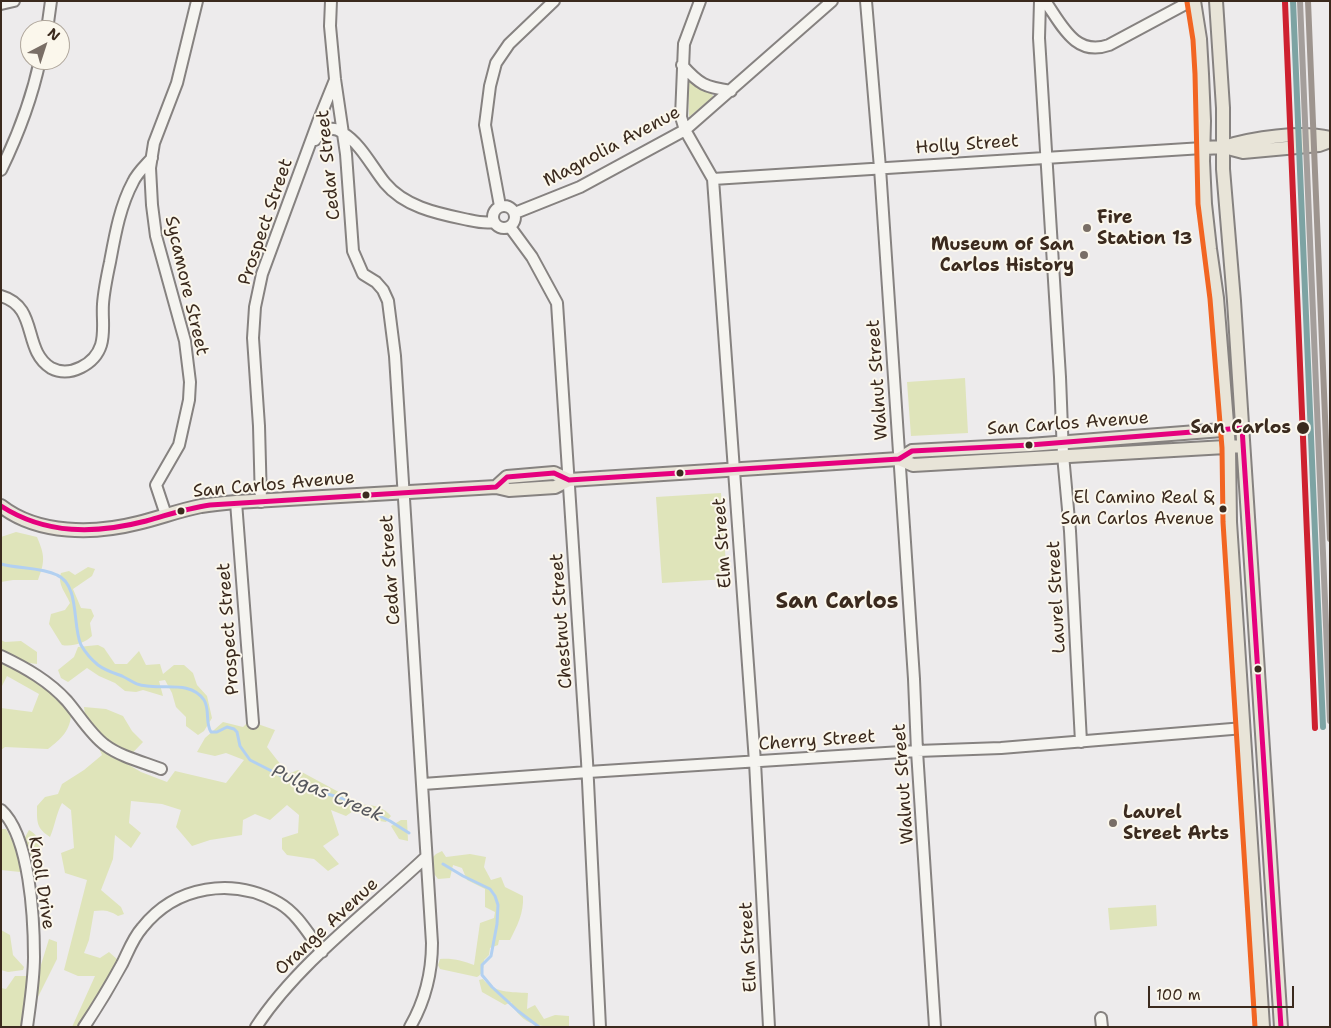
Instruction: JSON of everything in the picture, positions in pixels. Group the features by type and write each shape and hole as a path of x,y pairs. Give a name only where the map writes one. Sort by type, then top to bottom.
{"main road":[{"path":"1192,1 1200,39 1207,226 1218,298 1228,448 1230,522 1263,1027"},
{"path":"1216,1 1224,147 1223,169 1234,301 1281,1027"},
{"name":"Holly Street","path":"1203,148 1224,147 1242,141 1292,136 1318,135 1330,139"},
{"name":"San Carlos Avenue","path":"899,460 912,451 1063,442 1242,428"},
{"name":"San Carlos Avenue","path":"3,512 56,528 104,530 138,524 201,506 236,502 496,487 509,490 555,487 569,480 734,469 899,460 912,465 1243,446"},
{"path":"1244,728 1262,730"}],"street":[{"path":"1,4 14,1"},
{"path":"48,20 51,1"},
{"name":"Sycamore Street","path":"166,515 156,485 179,445 190,400 190,382 185,341 156,236 150,168 154,142 177,83 197,1"},
{"name":"Cedar Street","path":"331,1 330,26 346,154 354,251 363,274 376,282 383,290 388,301 395,356 423,784 432,959 426,990 410,1027"},
{"path":"500,206 485,125 490,86 496,63 509,44 554,1"},
{"name":"Elm Street","path":"700,1 684,44 681,117 685,130 713,179 755,762 770,1027"},
{"name":"Magnolia Avenue","path":"515,214 580,187 685,130 832,1"},
{"name":"Walnut Street","path":"866,1 880,168 935,1027"},
{"name":"Laurel Street","path":"1040,1 1039,38 1063,455 1070,524 1081,742"},
{"path":"1045,1 1070,37 1090,48 1100,48 1192,1"},
{"path":"682,65 697,82 731,91"},
{"path":"1,170 31,97 38,70"},
{"name":"Prospect Street","path":"261,502 259,426 253,338 255,307 262,274 318,122 336,79"},
{"path":"306,156 322,131 336,129 343,132 356,145 386,184 405,200 441,215 486,224 494,222"},
{"name":"Holly Street","path":"713,179 1203,148"},
{"path":"1,296 16,302 24,312 34,345 42,359 52,368 65,371 82,368 92,359 100,347 103,333 105,290 121,214 133,180 152,158"},
{"path":"500,206 506,206 515,214 515,221 510,227 503,229 496,225 492,218 494,211 500,206"},
{"name":"Chestnut Street","path":"510,227 532,257 557,303 588,772 600,1027"},
{"name":"Prospect Street","path":"236,502 253,722"},
{"path":"1,656 30,670 49,684 66,700 103,744 114,751 161,770"},
{"name":"Cherry Street","path":"423,784 917,751 1001,748 1244,728"},
{"name":"Knoll Drive","path":"1,810 9,816 20,842 32,908 34,958 28,1027"},
{"name":"Orange Avenue","path":"256,1027 271,1004 322,952 426,857"},
{"path":"84,1027 103,999 140,930 151,916 172,900 200,890 222,888 248,891 280,904 298,918 322,952"}],"green space":[{"path":"689,82 712,93 713,97 689,117 688,84"},
{"path":"965,378 968,433 911,436 907,382"},
{"path":"721,493 727,579 662,583 656,497"},
{"path":"16,532 37,537 42,549 43,558 38,580 1,582 1,537"},
{"path":"88,567 95,569 92,576 73,589 81,608 91,609 94,616 90,623 92,636 78,644 62,645 49,624 51,614 65,610 70,603 61,585 61,573 69,571 75,575"},
{"path":"1,640 5,642 21,641 37,652 37,664 21,662 71,713 71,719 64,734 48,749 5,747 1,750 1,708 32,712 39,694 7,676 1,688"},
{"path":"98,645 104,648 115,664 127,664 139,651 146,665 160,664 163,674 174,665 184,665 193,673 197,685 207,696 212,718 204,731 198,735 186,726 186,717 176,707 172,693 165,680 159,681 163,696 143,690 136,692 125,691 115,683 87,668 68,682 61,678 58,670 74,657 78,647"},
{"path":"84,707 106,709 123,716 132,731 143,742 124,762 141,772 167,782 175,771 226,783 244,760 226,753 215,756 197,752 205,738 223,722 243,727 249,721 275,730 267,747 288,774 298,770 348,797 353,806 379,807 391,816 386,822 353,811 346,816 331,810 339,835 323,846 339,864 328,871 314,859 287,855 282,849 282,838 298,833 299,815 287,805 270,820 255,814 243,820 242,835 210,840 192,846 176,827 181,810 162,804 131,801 129,823 141,833 131,848 115,835 113,859 101,890 121,907 124,914 118,916 106,911 94,911 89,940 84,953 100,958 109,952 118,960 109,982 80,1027 72,1027 95,976 78,976 64,970 87,880 65,873 61,853 74,848 71,810 62,803 50,837 42,831 38,824 37,806 45,797 58,794 62,784 84,770 102,755 98,746 87,733"},
{"path":"401,820 407,820 408,841 399,839 391,826"},
{"path":"1,829 6,829 15,846 23,841 29,830 38,838 41,848 41,860 37,871 30,873 1,870"},
{"path":"442,851 446,857 470,854 486,857 484,867 491,880 501,877 505,887 523,896 521,914 510,940 499,940 498,945 490,948 489,955 484,960 482,972 477,977 440,969 438,965 440,959 445,959 458,960 474,965 480,923 494,918 495,912 485,907 485,889 467,880 462,868 453,865 450,878 438,879 431,870 431,859"},
{"path":"1156,905 1157,926 1110,930 1108,908"},
{"path":"1,930 10,935 13,955 24,967 23,970 8,972 1,970"},
{"path":"49,939 57,942 57,959 25,1027 1,1027 1,988 6,989 15,976 26,976 27,986 40,968"},
{"path":"483,979 487,984 497,989 528,993 527,1009 535,1005 544,1019 555,1015 569,1016 569,1027 542,1026 528,1021 521,1017 511,1002 505,1005 482,992 479,980"}],"waterway":[{"name":"Pulgas Creek","path":"1,564 50,572 64,580 72,596 78,637 81,645 101,667 139,685 177,687 192,690 199,694 206,704 208,724 211,732 217,732 227,727 234,729 237,732 240,746 250,760 301,786 341,798 390,821 409,833"},
{"name":"Pulgas Creek","path":"443,864 490,889 495,896 498,905 497,924 491,956 482,965 482,975 518,1011 539,1027"}],"transit line":[{"path":"1293,1 1323,727"},
{"path":"1300,1 1330,721"},
{"path":"1308,1 1330,539"},
{"path":"1187,2 1193,40 1195,74 1198,204 1210,299 1222,448 1223,522 1255,1027"},
{"path":"1285,2 1315,728"},
{"path":"1242,428 1281,1027"},
{"path":"1,506 18,516 53,527 90,530 127,525 210,505 496,487 507,477 554,473 569,480 899,459 912,451 1030,445 1242,428"}],"place":[{"name":"Fire Station 13","path":"1087,228"},
{"name":"Museum of San Carlos History","path":"1084,255"},
{"name":"San Carlos","path":"1303,428"},
{"name":"El Camino Real & San Carlos Avenue","path":"1223,509"},
{"name":"Laurel Street Arts","path":"1113,823"}],"district":[{"name":"San Carlos","path":"837,602"}]}
